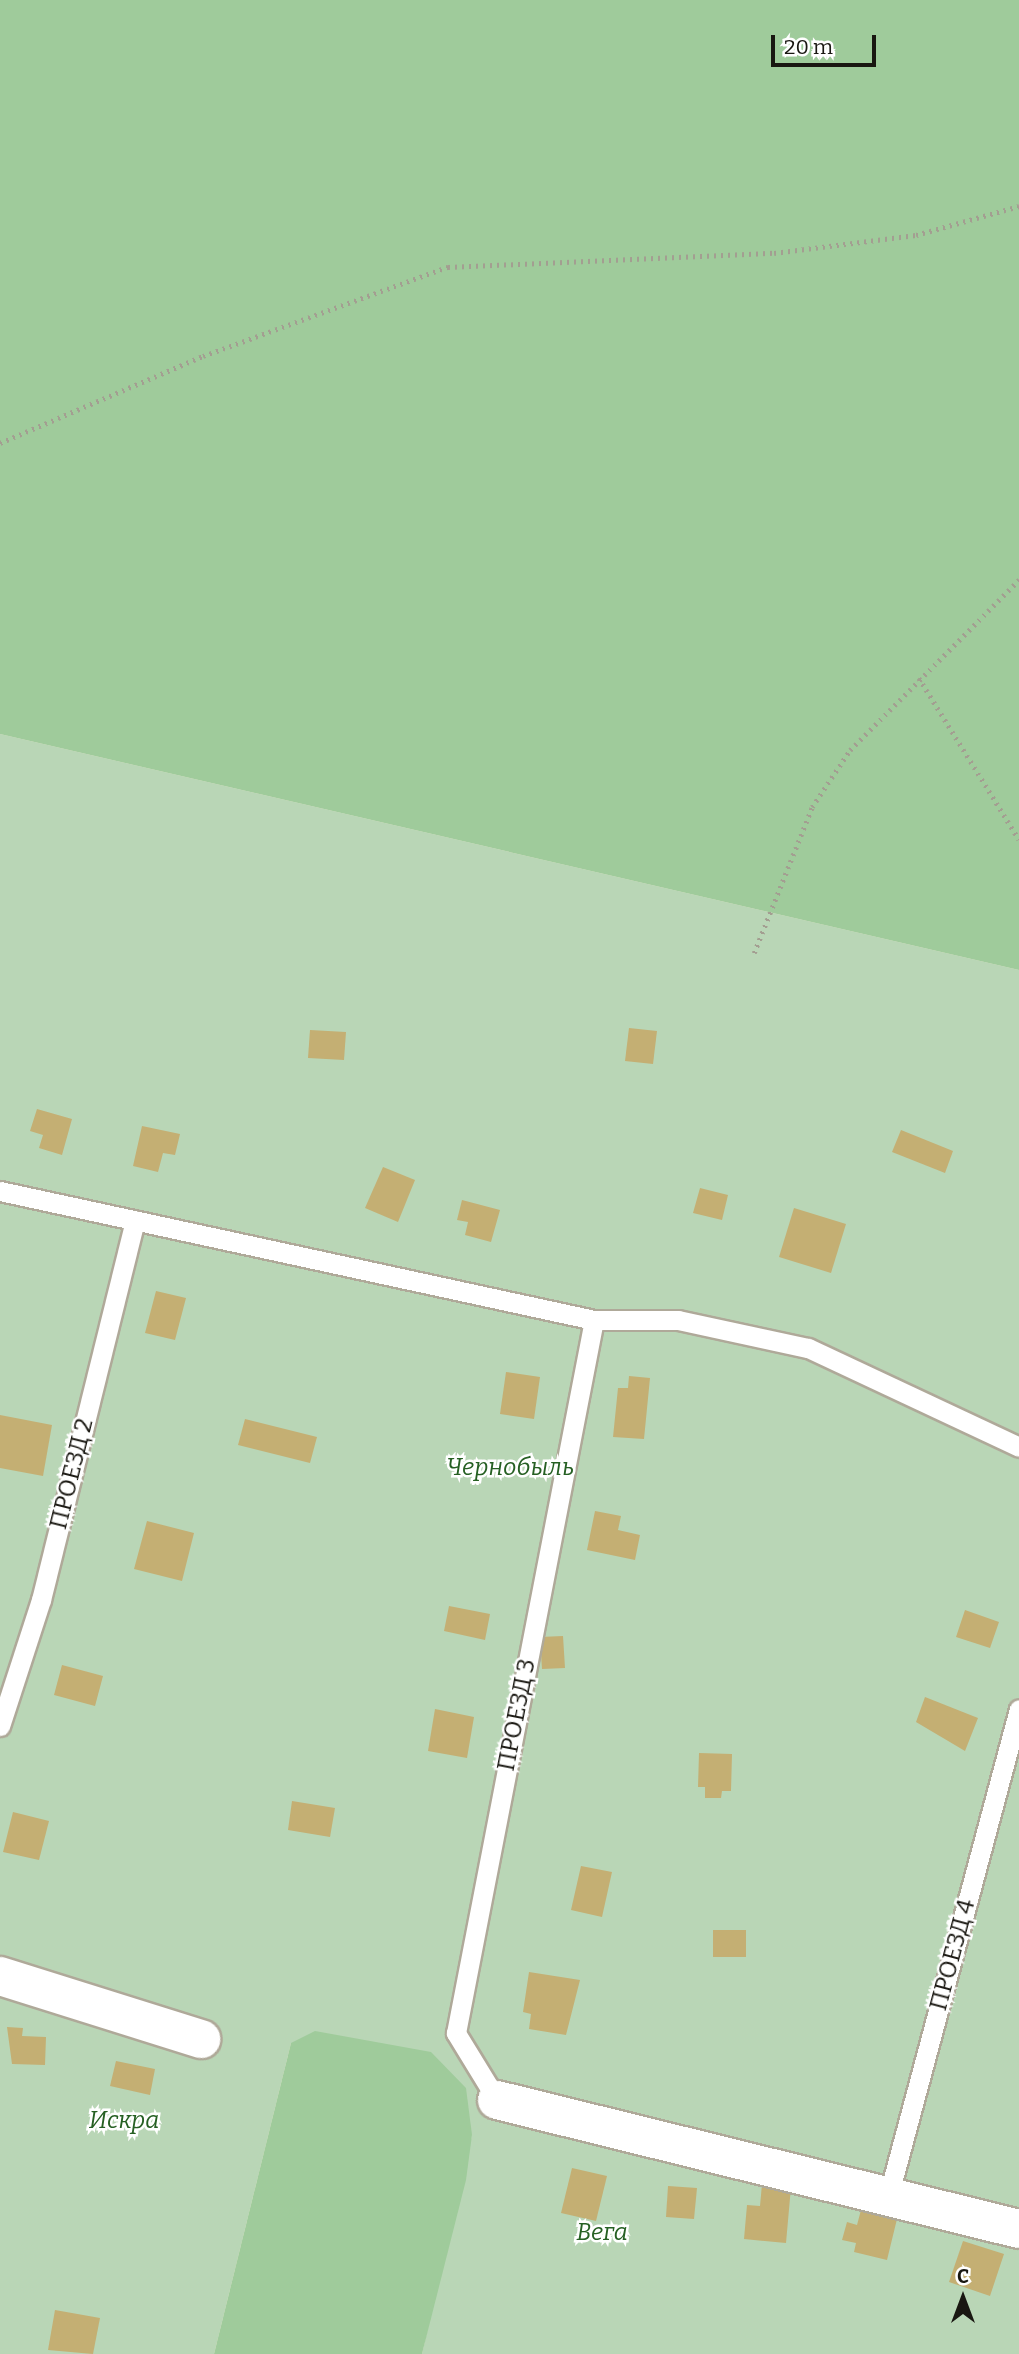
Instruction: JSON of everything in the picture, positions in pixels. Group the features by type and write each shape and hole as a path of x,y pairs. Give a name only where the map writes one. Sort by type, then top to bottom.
{"street":[{"path":"0,1976 201,2039"},
{"path":"498,2100 887,2201 1019,2229"}],"lane":[{"path":"0,1191 594,1321 678,1320 808,1349 1019,1447"},
{"name":"ПРОЕЗД 2","path":"0,1726 41,1600 135,1220"},
{"name":"ПРОЕЗД 3","path":"498,2100 456,2033 594,1321"},
{"name":"ПРОЕЗД 4","path":"887,2201 1019,1709"}],"path":[{"path":"0,443 203,356 449,267 774,253 916,235 1019,206"},
{"path":"754,953 812,807 850,750 1019,580"},
{"path":"919,678 1019,839"}],"green space":[{"path":"0,0 1019,0 1019,970 0,734"},
{"name":"Чернобыль","path":"0,734 1019,970 1019,2354 422,2354 472,2135 291,2043 214,2354 0,2354"},
{"path":"315,2031 431,2052 466,2088 472,2135 466,2180 422,2354 214,2354 291,2043"}],"building":[{"path":"629,1028 657,1031 653,1064 625,1061"},
{"path":"310,1030 346,1032 344,1060 308,1058"},
{"path":"37,1109 72,1119 62,1155 39,1148 43,1135 30,1131"},
{"path":"142,1126 180,1134 175,1155 163,1153 158,1172 133,1166"},
{"path":"901,1130 953,1151 945,1173 892,1152"},
{"path":"383,1167 415,1180 398,1222 365,1208"},
{"path":"700,1188 728,1195 722,1220 693,1213"},
{"path":"462,1200 500,1210 491,1242 465,1235 468,1222 457,1220"},
{"path":"794,1208 846,1224 831,1273 779,1257"},
{"path":"156,1291 186,1298 175,1340 145,1333"},
{"path":"506,1372 540,1377 534,1419 500,1414"},
{"path":"629,1376 650,1378 644,1439 613,1437 618,1388 628,1388"},
{"path":"0,1415 52,1425 43,1476 0,1468"},
{"path":"245,1419 317,1437 310,1463 238,1445"},
{"path":"595,1511 621,1516 618,1530 640,1535 635,1560 587,1550"},
{"path":"147,1521 194,1533 182,1581 134,1569"},
{"path":"449,1606 490,1614 485,1640 444,1631"},
{"path":"965,1610 999,1622 990,1648 956,1637"},
{"path":"563,1636 565,1668 542,1669 540,1637"},
{"path":"62,1665 103,1676 95,1706 54,1695"},
{"path":"925,1697 978,1718 965,1751 916,1722"},
{"path":"435,1709 474,1717 467,1758 428,1751"},
{"path":"699,1753 732,1754 731,1791 722,1791 721,1798 705,1798 705,1787 698,1787"},
{"path":"292,1801 335,1808 330,1837 288,1830"},
{"path":"13,1812 49,1821 39,1860 3,1852"},
{"path":"581,1866 612,1872 602,1917 571,1910"},
{"path":"713,1930 746,1930 746,1957 713,1957"},
{"path":"529,1972 580,1980 566,2035 529,2029 531,2014 523,2012"},
{"path":"7,2027 23,2028 22,2036 46,2037 45,2065 12,2064"},
{"path":"116,2061 155,2069 150,2095 110,2086"},
{"path":"572,2168 607,2176 596,2221 561,2213"},
{"path":"762,2184 791,2187 786,2243 744,2239 747,2205 760,2206"},
{"path":"668,2186 697,2188 694,2219 666,2217"},
{"path":"861,2210 897,2219 887,2260 854,2252 856,2243 842,2240 847,2222 857,2225"},
{"path":"963,2241 1004,2254 990,2296 949,2282"},
{"path":"55,2310 100,2318 93,2354 48,2350"}],"park label":[{"name":"Искра","path":"124,2121"},
{"name":"Вега","path":"602,2233"}]}
